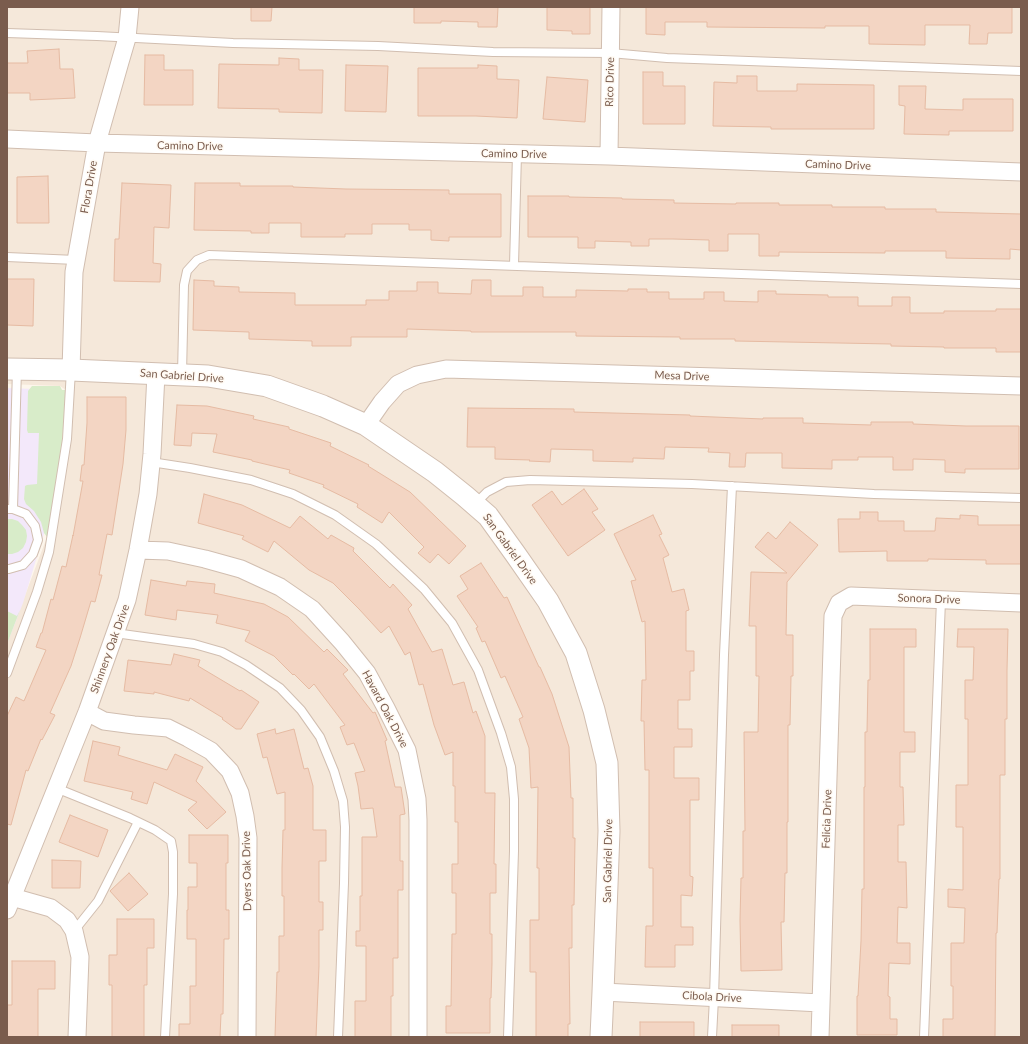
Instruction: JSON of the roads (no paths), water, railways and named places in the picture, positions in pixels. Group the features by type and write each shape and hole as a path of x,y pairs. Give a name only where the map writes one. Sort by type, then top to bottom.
{"street":[{"name":"Flora Drive","path":"71,370 74,272 97,143 127,38 130,7"},
{"name":"Rico Drive","path":"609,156 611,7"},
{"name":"Camino Drive","path":"7,139 97,143 609,156 1021,172"},
{"name":"San Gabriel Drive","path":"12,369 208,376 267,386 323,406 366,425 435,472 488,516 548,601 576,653 594,710 607,763 609,831 601,1037"},
{"name":"Mesa Drive","path":"366,425 382,402 398,384 417,374 446,369 1021,386"},
{"name":"Shinnery Oak Drive","path":"10,904 87,712 127,600 148,494 156,374"},
{"name":"Havard Oak Drive","path":"138,550 168,551 205,558 241,570 280,587 312,610 342,642 367,673 407,750 417,799 418,1037"},
{"name":"Sonora Drive","path":"839,603 851,596 1021,603"},
{"name":"Felicia Drive","path":"820,1037 833,616 839,603"},
{"name":"Dyers Oak Drive","path":"87,712 104,721 168,728 211,751 230,771 240,793 248,838 247,1037"},
{"path":"10,904 51,908 66,920 74,931 80,957 76,1037"},
{"name":"Cibola Drive","path":"603,992 821,1003"}],"lane":[{"path":"7,32 233,43 378,46 493,52 610,53 667,58 1021,71"},
{"path":"514,266 517,154"},
{"path":"182,375 184,285 187,271 197,260 210,254 1021,284"},
{"path":"7,257 76,260"},
{"path":"7,569 23,565 34,554 38,540 35,526 26,514 10,509 12,369"},
{"path":"7,673 37,592 49,552 67,439 71,370"},
{"path":"151,462 251,480 293,494 335,515 376,544 424,589 452,623 478,670 501,733 511,767 514,799 514,851 508,1037"},
{"path":"475,504 487,492 506,482 530,480 732,486 874,494 1021,498"},
{"path":"712,1037 722,714 732,486"},
{"path":"924,1037 941,600"},
{"path":"115,633 194,644 222,652 246,664 280,688 301,710 320,737 334,771 343,801 345,827 338,1037"},
{"path":"56,788 138,822 155,830 171,841 173,852 173,894 165,1037"},
{"path":"74,931 98,901 138,822"}]}
